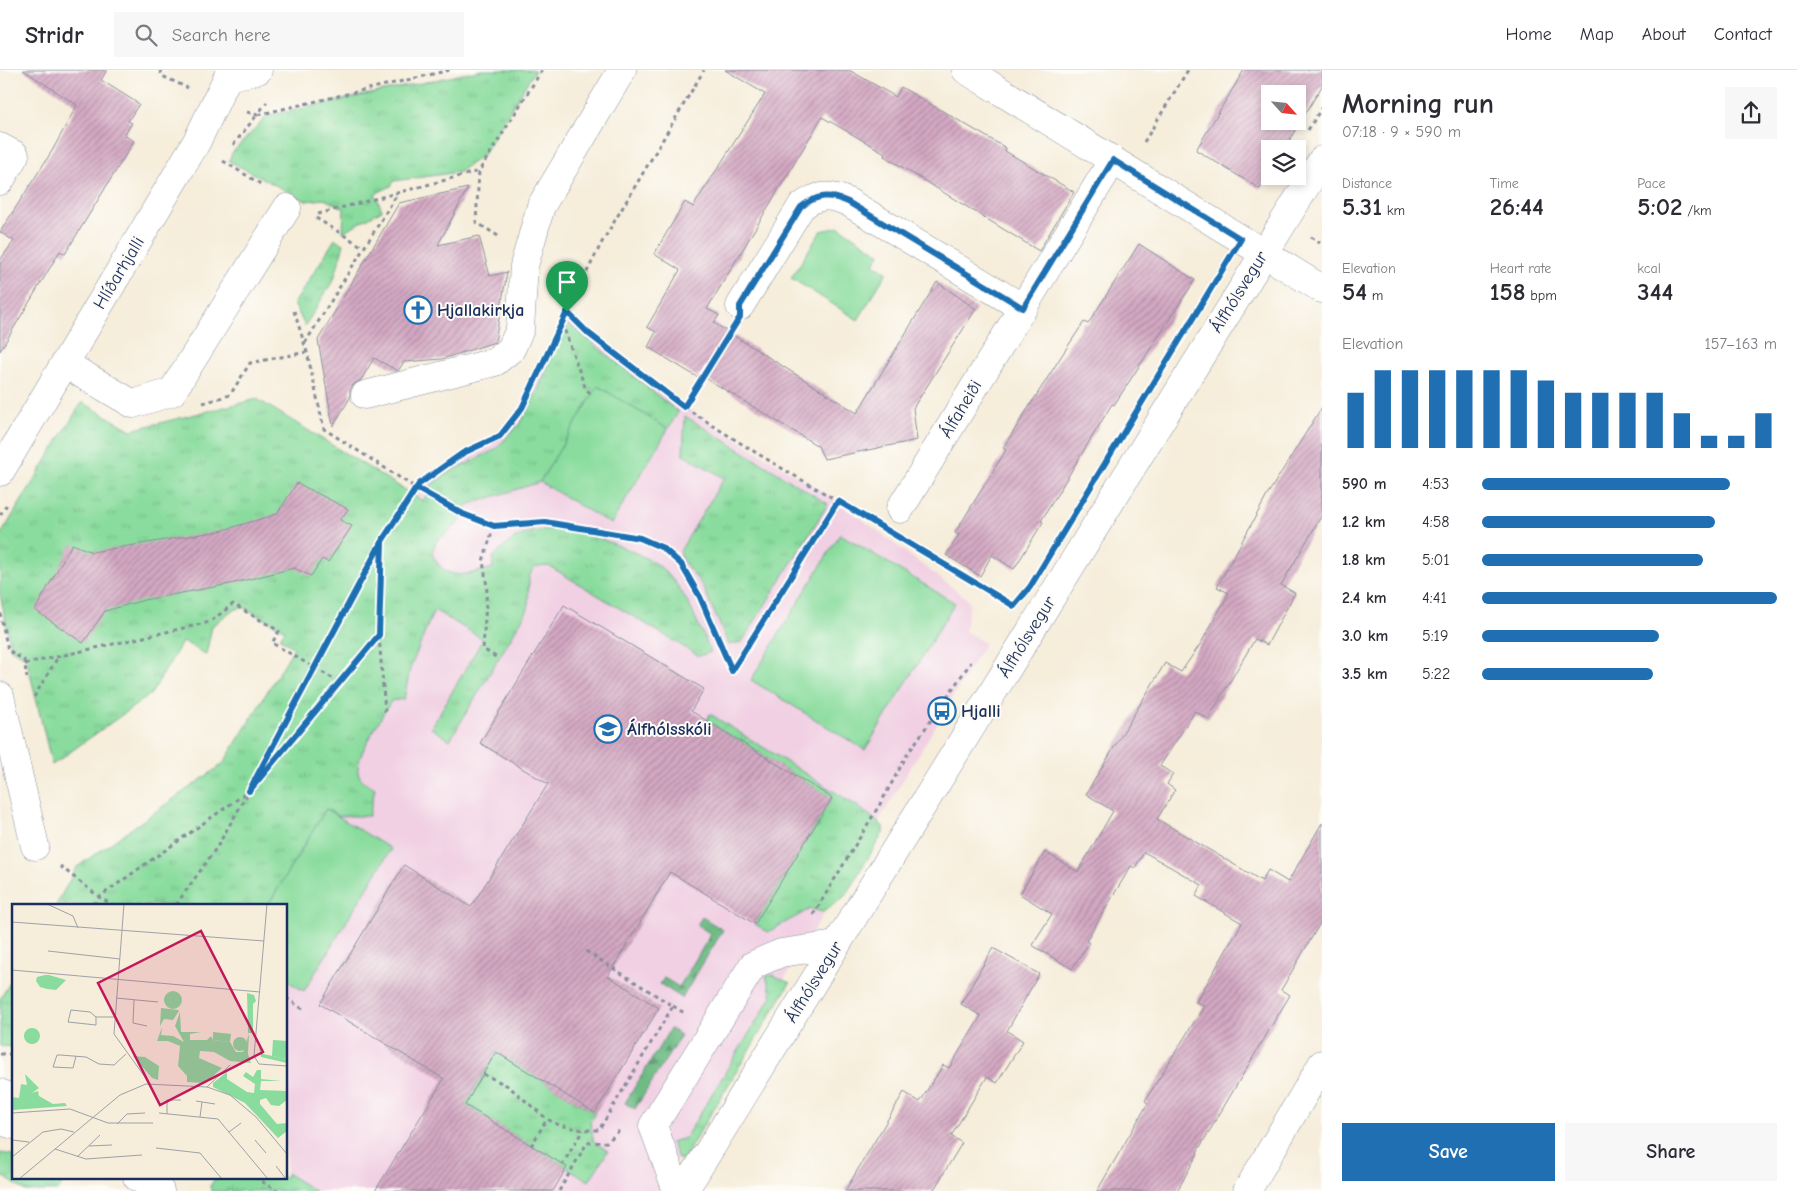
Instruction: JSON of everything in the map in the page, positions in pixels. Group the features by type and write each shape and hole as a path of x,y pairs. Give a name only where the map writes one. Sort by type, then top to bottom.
{"street":[{"path":"230,74 258,70"},
{"path":"365,395 484,366 494,362 511,349 520,329 524,266 541,206 622,70"},
{"path":"966,70 1322,289"},
{"name":"Hlíðarhjalli","path":"0,472 197,141 230,74"},
{"path":"0,147 15,155 0,181"},
{"name":"Álfhólsvegur","path":"684,1191 1263,252 1322,160"},
{"name":"Álfaheiði","path":"900,510 1023,308 1120,164"},
{"path":"740,306 801,207 810,199 822,196 836,196 1023,308"},
{"path":"65,364 133,404 172,392 300,212"},
{"path":"0,696 35,846"},
{"path":"677,1191 653,1126 753,965 781,953 836,945"},
{"path":"1247,1191 1322,1064"},
{"path":"0,1093 12,1098"},
{"path":"139,1178 160,1191"}],"path":[{"path":"160,70 162,76 190,88"},
{"path":"233,146 257,115 450,70"},
{"path":"300,212 398,193 479,171 542,70"},
{"path":"548,352 601,244 704,70"},
{"path":"1120,164 1188,70"},
{"path":"1306,132 1322,107"},
{"path":"217,169 226,153"},
{"path":"222,160 250,177"},
{"path":"305,344 398,193"},
{"path":"556,272 580,287"},
{"path":"684,407 740,317 740,306"},
{"path":"294,311 305,344 324,429 416,488 463,514 494,526 545,522 640,538 663,548 681,564 700,597 732,671 838,501"},
{"path":"567,312 588,333 684,407 870,519"},
{"path":"562,322 585,387 592,396"},
{"path":"177,904 217,847 249,791 382,541 416,488 463,453 500,436 522,408 544,360"},
{"path":"494,526 483,561 487,587 483,648 499,659"},
{"path":"903,538 1014,606"},
{"path":"382,541 379,635 385,712"},
{"path":"25,664 210,622 233,604 279,631 272,643 339,682"},
{"path":"95,904 99,897 249,791 379,635"},
{"path":"32,700 59,657"},
{"path":"812,916 883,799 907,755 950,689 974,658"},
{"path":"35,846 110,904"},
{"path":"483,1074 508,1086 547,1119 559,1125 583,1130 599,1130 673,1006 586,951"},
{"path":"288,999 303,1009"},
{"path":"532,1146 547,1119"},
{"path":"559,1191 588,1143 607,1142 628,1122"},
{"path":"562,1164 583,1130"},
{"path":"256,1178 274,1190"}],"shaded area":[{"name":"Álfhólsskóli","path":"567,312 684,407 838,501 970,601 965,631 985,643 658,1191 277,1191 285,1178 288,1178 288,904 95,904 249,791 416,488 463,453 500,435 522,408"}],"green space":[{"path":"482,70 535,70 483,155 459,172 394,181 391,186 375,194 382,210 343,232 344,208 324,199 306,201 229,161 232,153 267,116"},
{"path":"839,227 880,254 874,264 887,272 858,320 791,278 821,231"},
{"path":"335,239 344,244 334,279 305,326 294,304"},
{"path":"569,324 678,412 668,429 598,387 540,482 467,505 459,523 436,542 432,553 437,563 450,573 458,574 474,573 493,568 493,557 513,540 528,533 554,529 580,533 613,543 644,557 666,572 686,599 711,652 699,656 549,566 535,567 529,576 528,609 450,740 431,728 483,639 434,610 410,669 404,699 391,701 370,736 358,765 358,772 361,778 375,788 369,816 338,816 326,809 269,904 57,904 77,867 223,764 294,648 280,638 285,630 243,607 231,611 212,626 206,655 183,641 151,694 52,765 26,657 11,649 0,594 0,536 82,402 131,430 257,399 423,501 433,483 450,472 496,449 520,423 539,388 553,352"},
{"path":"598,386 668,429 611,524 540,482"},
{"path":"685,416 828,504 742,642 729,645 702,585 683,561 680,551 724,478 683,454"},
{"path":"840,534 955,603 865,750 751,680"},
{"path":"710,714 857,806 883,826 883,833 845,896 823,912 810,909 768,932 755,924 832,798 707,721"},
{"path":"326,809 391,849 304,991 288,981 288,904 269,904"},
{"path":"702,917 723,930 682,998 660,984 664,978 679,987 711,934 697,925"},
{"path":"773,975 790,983 684,1158 679,1160 671,1142 685,1138 772,996 766,976"},
{"path":"12,979 12,1047 0,1046 0,999"},
{"path":"670,1029 681,1035 635,1109 625,1103"},
{"path":"497,1052 595,1113 590,1122 594,1142 608,1151 589,1181 465,1105"},
{"path":"0,1153 12,1155 12,1178 67,1178 57,1191 25,1191 4,1177 0,1177"},
{"path":"288,1174 315,1191 211,1191 210,1186 215,1178 288,1178"}],"building":[{"path":"23,70 107,70 101,80 139,104 128,121 132,123 124,135 134,141 65,254 60,251 0,351 0,260 14,241 0,232 52,151 77,105"},
{"path":"725,70 849,70 896,97 901,87 1006,148 1005,151 1074,192 1039,251 884,156 885,153 822,117 707,309 719,315 714,323 857,413 937,282 976,309 913,408 917,440 824,459 818,446 699,374 697,377 648,347 656,332 647,327 680,270 654,254 685,202 693,207 765,94"},
{"path":"1244,70 1322,70 1322,86 1306,113 1306,85 1261,85 1261,130 1295,130 1289,140 1261,140 1262,185 1260,189 1196,150"},
{"name":"Hjallakirkja","path":"468,188 438,245 479,236 490,276 507,272 495,342 442,359 404,362 398,371 374,358 361,380 354,384 350,390 350,398 333,426 318,340 399,203"},
{"path":"1139,244 1195,280 1114,405 1112,404 1014,569 992,555 980,576 946,555 959,535 955,533 1006,450 1003,448 1062,355 1084,322 1088,324"},
{"path":"1322,407 1322,515 1281,585 1295,593 1267,645 1255,639 1208,719 1195,711 1160,766 1173,774 1167,784 1175,790 1157,819 1262,881 1268,870 1288,882 1322,823 1322,920 1281,990 1290,995 1197,1152 1177,1191 1097,1191 1148,1103 1145,1101 1204,1006 1196,1002 1242,923 1196,896 1202,885 1144,852 1135,868 1131,866 1086,941 1089,943 1072,969 1032,945 1052,914 1020,894 1045,852 1078,872 1113,811 1086,794 1165,663 1181,672 1201,643 1229,593 1217,587 1269,492"},
{"path":"297,483 348,509 340,520 352,526 328,562 322,559 311,576 294,568 230,584 144,600 105,611 83,643 35,610 72,544 92,552 220,531 277,514"},
{"path":"564,605 704,689 691,711 832,798 755,924 670,872 608,976 659,1008 595,1113 496,1052 465,1105 567,1167 553,1191 375,1191 444,1079 320,1004 404,865 471,907 548,784 480,743"},
{"path":"993,948 1039,974 1007,1031 1023,1041 997,1083 987,1077 951,1136 962,1143 933,1191 845,1191 904,1092 920,1102 943,1065 949,1068 981,1016 961,1004"}],"place":[{"name":"Hjallakirkja","path":"418,310"},
{"name":"Hjalli","path":"942,711"},
{"name":"Álfhólsskóli","path":"608,729"}],"route":[{"path":"567,312 522,408 500,436 463,453 419,484 412,495 382,541 249,791 379,635 382,541 416,488 463,514 494,526 545,522 640,538 663,548 681,564 700,597 732,671 838,501 903,538 1014,606 1030,587 1241,239 1113,160 1023,308 848,202 836,196 822,196 810,199 801,207 740,306 740,317 684,407 588,333 567,312"}]}
